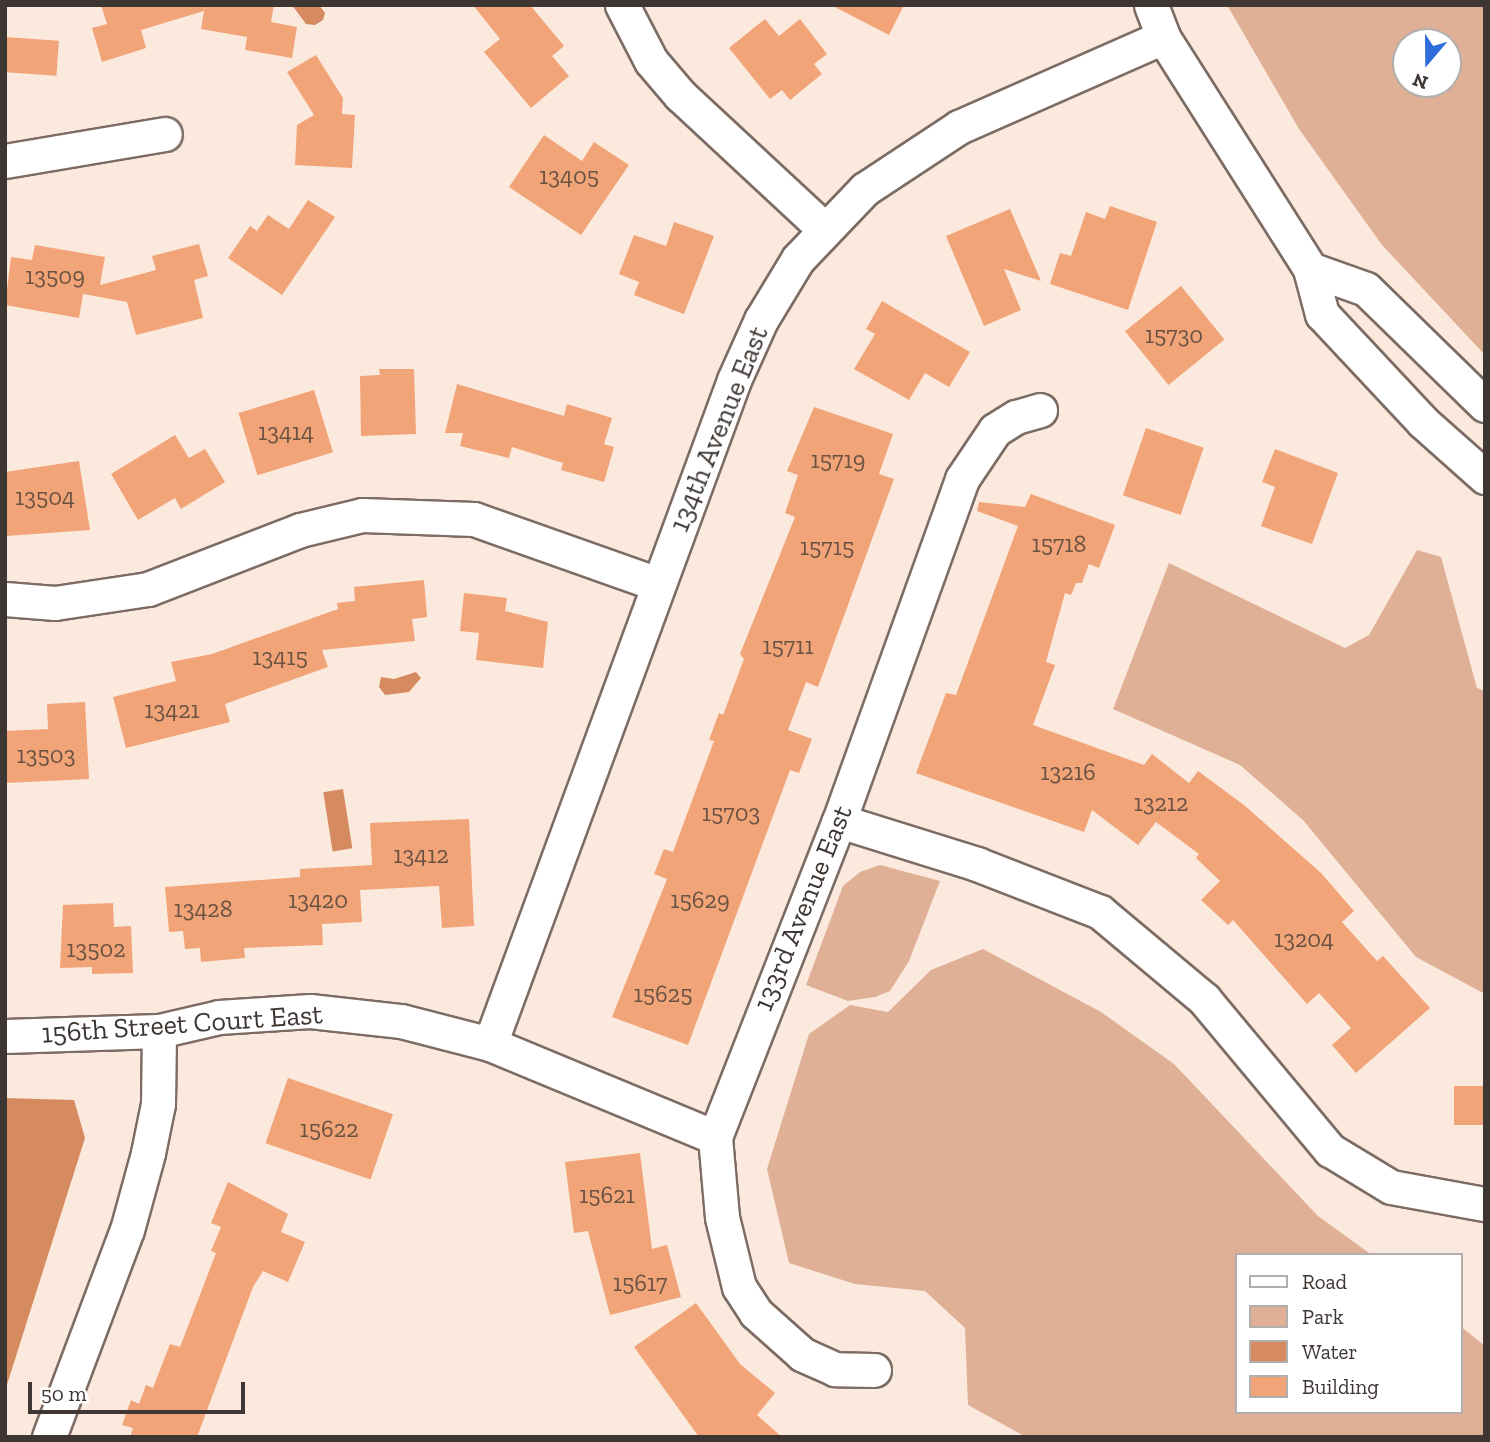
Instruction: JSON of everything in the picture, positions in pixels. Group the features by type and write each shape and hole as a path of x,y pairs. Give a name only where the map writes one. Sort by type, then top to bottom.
{"street":[{"path":"622,5 651,61 680,95 824,229"},
{"path":"1151,5 1163,37 1310,269 1322,314 1423,422 1485,477"},
{"name":"134th Avenue East","path":"489,1044 658,584 761,320 798,259 865,189 959,127 1163,37"},
{"path":"5,160 165,134"},
{"path":"1310,269 1366,289 1485,405"},
{"name":"133rd Avenue East","path":"874,1370 835,1369 802,1354 757,1313 739,1287 722,1217 715,1136 839,821 962,479 995,430 1016,417 1040,410"},
{"path":"5,599 55,603 148,589 300,530 362,515 474,519 658,584"},
{"path":"839,821 977,864 1100,912 1204,999 1330,1150 1391,1187 1485,1204"},
{"name":"156th Street Court East","path":"5,1036 159,1031 219,1017 310,1011 401,1021 489,1044 715,1136"},
{"path":"49,1437 127,1230 148,1153 158,1104 159,1031"}],"green space":[{"path":"1227,5 1485,5 1485,355 1382,245 1299,129"},
{"path":"1417,550 1441,557 1477,688 1485,691 1485,994 1416,957 1303,820 1240,765 1113,709 1169,563 1345,648 1369,635"},
{"path":"880,865 940,881 909,961 890,991 875,997 848,1001 806,985 843,886 860,872"},
{"path":"983,949 1101,1012 1174,1064 1318,1216 1369,1253 1234,1253 1234,1414 1462,1414 1462,1328 1485,1346 1485,1437 1026,1437 968,1405 965,1328 925,1291 855,1284 789,1263 767,1169 809,1034 850,1005 888,1012 931,970"}],"water":[{"path":"292,5 319,5 325,13 323,20 315,25 306,24"},
{"path":"416,672 421,678 409,692 385,695 379,687 381,677 394,679"},
{"path":"343,789 352,848 333,851 323,792"},
{"path":"5,1098 74,1100 85,1138 5,1391"}],"building":[{"path":"101,5 204,5 204,10 205,5 274,5 271,22 297,27 292,58 245,50 247,37 201,29 204,11 141,30 146,48 102,62 92,28 107,24"},
{"path":"473,5 530,5 564,46 552,56 569,76 531,108 484,52 500,39"},
{"path":"831,5 904,5 889,35"},
{"path":"765,19 779,36 800,19 827,54 814,64 822,74 790,100 782,90 770,99 729,48"},
{"path":"5,37 59,41 56,76 5,72"},
{"path":"316,55 343,98 342,114 355,115 352,168 295,165 297,125 314,115 287,72"},
{"path":"544,135 582,161 594,142 629,165 581,235 509,187"},
{"path":"308,200 335,217 282,295 228,258 250,226 257,231 268,215 289,229"},
{"path":"1110,206 1157,222 1128,310 1050,284 1060,253 1071,256 1086,212 1105,219"},
{"path":"1010,209 1041,281 1004,269 1021,310 984,326 946,236"},
{"path":"674,222 714,236 684,314 634,295 639,282 619,274 634,235 666,246"},
{"path":"199,244 208,276 194,280 203,318 136,335 127,302 83,294 79,318 5,305 11,257 32,260 35,245 105,257 100,285 156,270 152,256"},
{"path":"1181,286 1224,340 1168,385 1125,331"},
{"path":"882,301 970,352 949,387 925,373 909,400 854,369 875,334 866,329"},
{"path":"379,369 414,369 416,434 361,436 360,376 380,375"},
{"path":"457,384 564,416 567,404 612,418 604,444 614,447 604,482 561,470 563,463 512,447 509,458 460,446 463,433 445,433"},
{"path":"314,390 333,452 257,475 238,413"},
{"path":"814,407 893,434 879,474 894,479 818,687 806,682 788,730 812,739 799,773 790,770 688,1045 612,1017 667,879 654,874 664,849 673,852 714,741 709,740 719,713 723,715 744,659 740,654 795,517 785,513 798,475 787,471"},
{"path":"1146,428 1204,448 1181,515 1123,495"},
{"path":"175,435 189,458 205,449 225,482 181,509 175,498 138,520 111,474"},
{"path":"1275,449 1338,473 1312,544 1261,526 1275,487 1262,482"},
{"path":"79,461 90,530 7,536 5,472"},
{"path":"1031,494 1115,525 1099,568 1089,564 1082,583 1076,583 1071,595 1065,593 1046,662 1055,665 1033,725 1144,765 1152,754 1189,783 1198,771 1244,805 1321,873 1354,911 1342,922 1377,961 1383,956 1430,1008 1356,1073 1332,1045 1351,1028 1319,993 1307,1004 1233,920 1228,925 1201,900 1220,881 1196,858 1199,854 1156,822 1138,845 1092,810 1084,832 916,773 946,693 956,695 1018,526 977,511 979,502 1025,507"},
{"path":"424,580 427,617 412,619 415,641 322,650 328,667 225,704 230,722 126,748 113,697 176,681 171,662 212,654 338,609 337,603 355,601 354,587"},
{"path":"464,593 507,598 505,611 548,622 543,668 476,660 479,633 460,631"},
{"path":"85,702 89,779 5,783 5,731 48,729 47,704"},
{"path":"469,819 474,926 442,928 439,886 360,890 362,922 322,924 323,945 244,948 245,958 201,962 200,948 185,949 183,931 169,932 165,887 300,877 300,869 372,865 370,823"},
{"path":"113,903 114,927 131,926 133,973 92,974 92,967 60,968 63,905"},
{"path":"288,1078 393,1114 370,1179 266,1143"},
{"path":"1454,1086 1485,1086 1485,1125 1454,1125"},
{"path":"640,1153 652,1249 667,1245 681,1297 610,1315 588,1231 574,1233 565,1162"},
{"path":"228,1182 288,1214 281,1232 305,1242 288,1282 263,1271 253,1287 197,1437 130,1437 133,1428 122,1425 131,1400 139,1404 146,1385 153,1388 170,1344 180,1347 216,1253 211,1251 221,1227 211,1223"},
{"path":"696,1303 740,1364 775,1393 757,1415 782,1437 699,1437 634,1347"}]}
